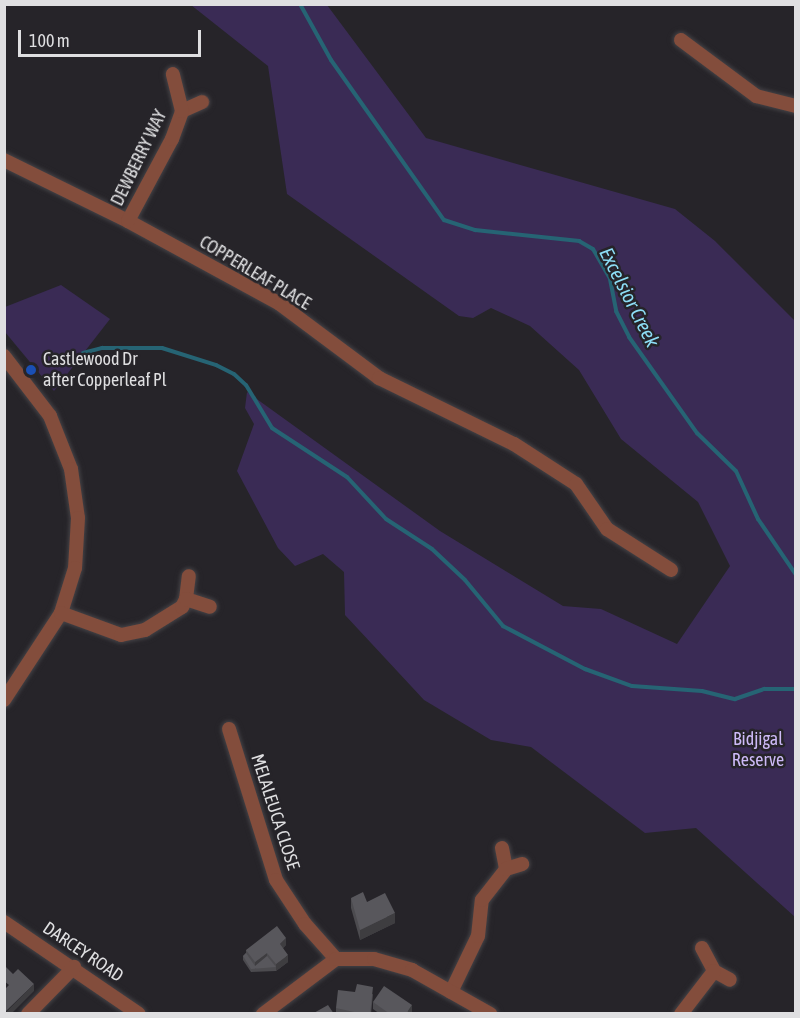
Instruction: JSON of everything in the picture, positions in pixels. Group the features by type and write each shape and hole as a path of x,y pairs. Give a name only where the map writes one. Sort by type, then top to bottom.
{"street":[{"path":"681,40 756,96 795,106"},
{"name":"DEWBERRY WAY","path":"128,221 172,139 182,111 173,74"},
{"name":"DEWBERRY WAY","path":"182,111 202,102"},
{"name":"COPPERLEAF PLACE","path":"4,160 128,221 280,304 379,378 481,427 576,484 607,529 671,570"},
{"path":"4,357 50,416 71,469 77,545 61,613 4,700"},
{"path":"61,613 121,634 134,634 182,607 186,599 189,576"},
{"path":"186,599 210,607"},
{"name":"MELALEUCA CLOSE","path":"229,729 276,880 305,924 336,959"},
{"path":"502,848 506,869"},
{"path":"451,992 478,936 482,900 506,869 522,864"},
{"name":"DARCEY ROAD","path":"4,922 74,967 139,1014"},
{"path":"702,948 714,971 730,980"},
{"path":"264,1014 336,959 389,962 490,1014"},
{"path":"28,1014 74,967"},
{"path":"681,1014 714,971"}],"green space":[{"name":"Bidjigal Reserve","path":"191,5 327,5 426,138 675,209 715,241 795,321 795,917 696,828 645,833 531,747 491,740 424,700 345,615 344,572 323,554 295,566 278,548 237,471 254,424 245,408 247,392 440,531 563,606 601,609 677,644 730,566 698,502 621,439 579,370 530,326 491,308 473,318 459,316 287,194 268,66"},
{"path":"61,285 110,319 54,391 5,332 5,307"}],"building":[{"path":"363,892 367,902 385,893 395,913 360,930 351,898"},
{"path":"277,926 286,938 280,944 288,955 276,964 267,953 255,962 246,950"},
{"path":"246,953 255,966 267,956 276,967 251,969 243,956"},
{"path":"4,965 13,974 18,969 34,984 4,1013 4,990 9,985 4,981"},
{"path":"357,984 373,987 370,1014 336,1008 338,990 355,992"},
{"path":"384,986 412,1005 406,1014 390,1014 373,1002"},
{"path":"328,1005 334,1014 312,1014"}],"waterway":[{"name":"Excelsior Creek","path":"300,4 331,60 444,220 475,230 579,241 593,249 610,279 616,311 629,337 697,433 736,471 758,519 796,575"},
{"path":"83,353 102,348 162,348 216,365 234,374 246,385 272,428 347,477 386,519 432,549 465,580 503,626 585,669 632,686 702,691 735,699 764,689 796,689"}],"place":[{"name":"Castlewood Dr after Copperleaf Pl","path":"31,370"}]}
